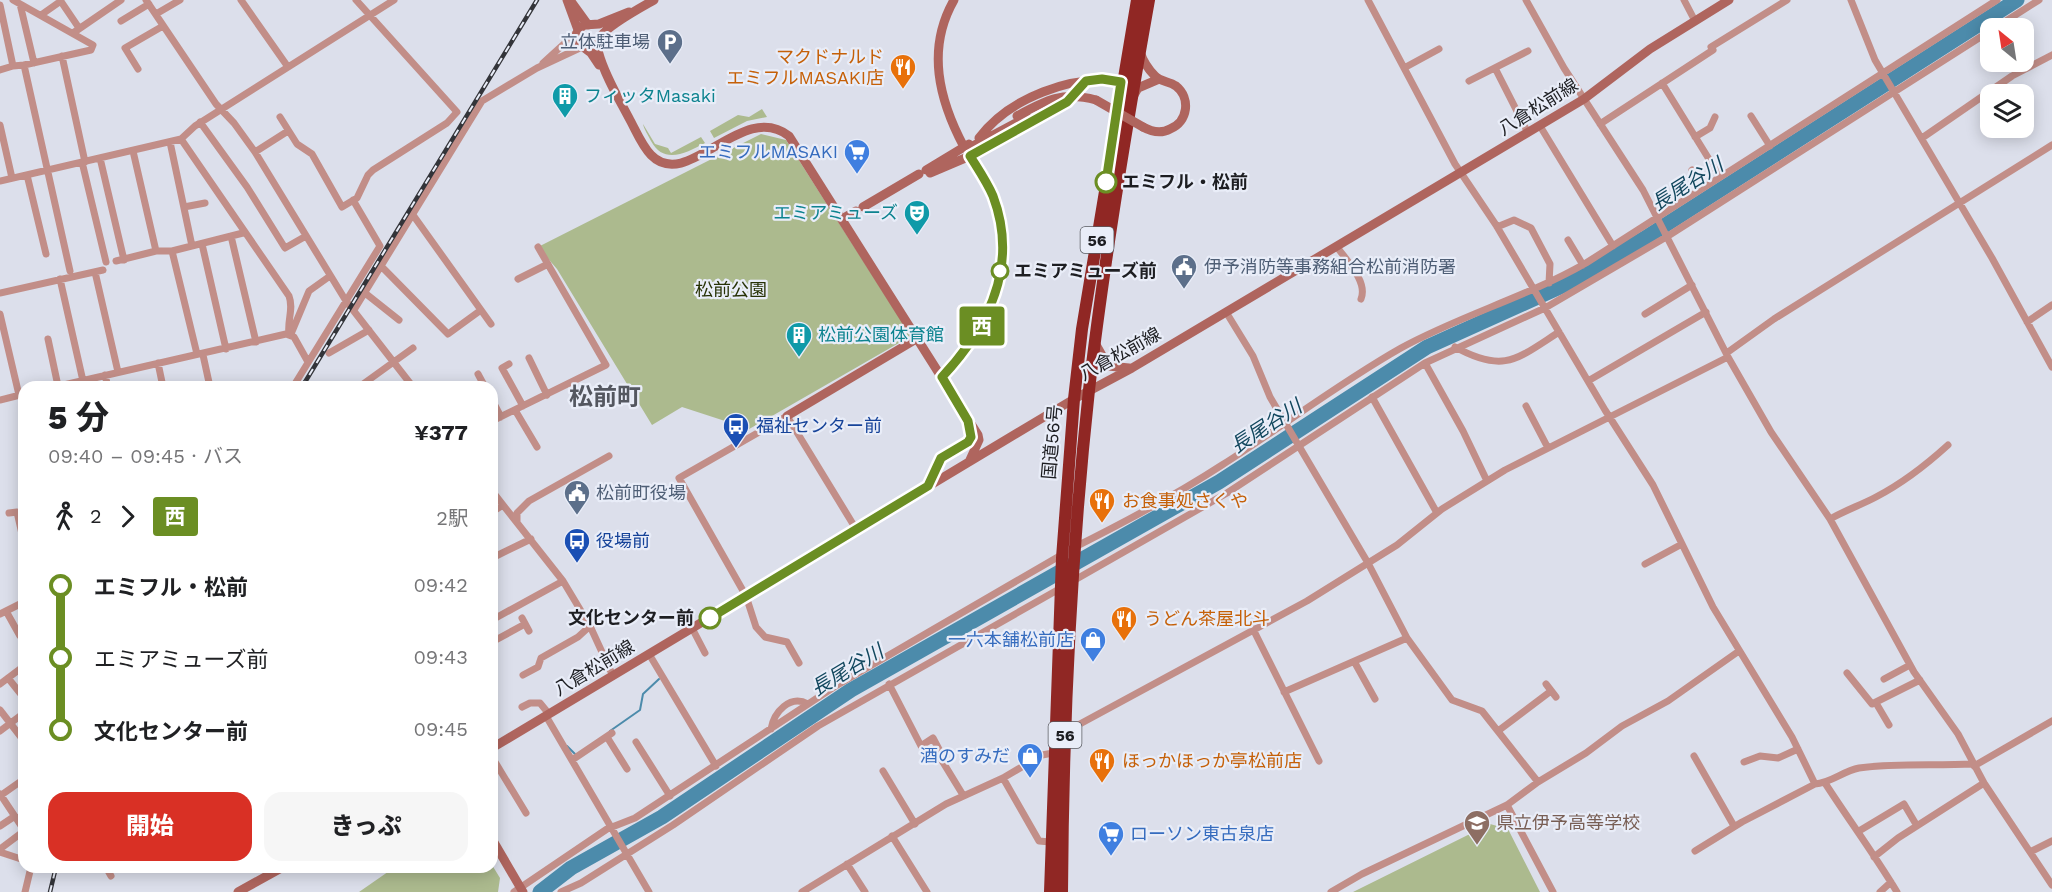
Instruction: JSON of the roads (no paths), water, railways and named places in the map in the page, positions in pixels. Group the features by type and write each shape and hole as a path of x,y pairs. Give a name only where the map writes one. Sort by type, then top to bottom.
{"highway":[{"name":"国道56号","path":"1062,892 1060,587 1074,399 1082,329 1121,82 1137,0"},
{"name":"国道56号","path":"1050,892 1053,753 1060,726 1089,390 1130,101 1149,0"}],"street":[{"path":"41,15 60,0 76,30"},
{"path":"76,30 121,0"},
{"path":"156,14 180,0"},
{"path":"241,0 288,67"},
{"path":"280,117 297,144 312,153 342,207 362,191 368,175 373,170 447,123 457,112 356,0"},
{"path":"0,181 181,140 200,122 394,0"},
{"path":"568,0 590,25 597,28 599,54 609,79"},
{"path":"568,0 577,31 577,40 591,53 609,79 652,157 668,163 683,163 748,129 765,126 777,128 789,136 980,440 969,462"},
{"path":"354,310 482,101 537,68 583,47 594,47 599,40 654,0"},
{"path":"954,0 940,38 939,81 947,114 964,147"},
{"path":"1368,0 1462,172 1653,485 1702,588 1798,749 1815,784"},
{"path":"1526,0 1564,68 1668,235 1728,354 1772,432 1830,519 1910,665 1958,734 1984,783 2032,851 2052,885"},
{"path":"1684,0 1695,21"},
{"name":"八倉松前線","path":"498,744 1089,390 1131,368 1338,247 1540,126 1584,99 1650,49 1729,0"},
{"path":"1600,124 1713,50 1711,47 1787,0"},
{"path":"1851,0 1882,73 1922,138 2052,367"},
{"path":"498,850 519,890 613,829 670,796 808,704 1220,466 1400,349 1453,323 1550,283 1583,265 1997,0"},
{"path":"2011,18 2039,0"},
{"path":"0,70 91,50 93,45 76,30 17,2"},
{"path":"17,2 34,63"},
{"path":"122,21 147,2 221,109 255,152 346,301 408,381"},
{"path":"0,5 3,30 13,66"},
{"path":"537,68 577,31 640,8"},
{"path":"138,69 125,48 163,26"},
{"path":"561,892 581,883 625,850 673,825 818,726 1227,493 1299,443 1425,363 1544,307 1668,235 1980,37"},
{"path":"1404,68 1439,50"},
{"path":"1469,81 1528,51"},
{"path":"843,221 979,138 1060,95 1070,94 1096,100 1143,127 1157,132 1167,131 1177,126 1184,118 1186,106 1181,92 1175,86 1159,80 1149,70 1140,52"},
{"path":"62,56 84,162 118,372"},
{"path":"1922,138 2012,76 2052,56"},
{"path":"24,65 70,271"},
{"path":"1495,68 1528,133"},
{"path":"979,138 990,123 1047,89 1102,79 1121,82"},
{"path":"1130,101 1138,88 1159,80"},
{"path":"1662,83 1720,177"},
{"path":"923,174 970,156 1067,102"},
{"path":"983,149 1020,125 1042,104"},
{"path":"1751,116 1770,146"},
{"path":"964,147 971,147 1027,117"},
{"path":"1695,137 1710,128 1715,117"},
{"path":"200,122 248,187 285,248 306,236"},
{"path":"0,125 12,178"},
{"path":"1540,126 1613,246"},
{"path":"255,152 288,131"},
{"path":"181,140 243,233 289,296 292,304 288,319 290,334 308,362"},
{"path":"170,142 192,246"},
{"path":"1060,726 1078,725 1253,629 1368,563 1437,513 1487,481 1728,354 1774,319 2052,145"},
{"path":"133,151 156,251"},
{"path":"942,377 969,347 985,321 1000,271 1001,240 995,203 970,156"},
{"path":"100,158 124,260"},
{"path":"1692,170 1702,188"},
{"path":"27,175 46,254"},
{"path":"297,381 380,246 353,200"},
{"path":"184,207 204,203"},
{"path":"413,215 491,324"},
{"path":"1497,227 1514,220 1531,228 1550,264 1550,283"},
{"path":"116,261 156,251 172,251 243,233"},
{"path":"231,236 256,342"},
{"path":"1568,240 1583,265"},
{"path":"202,244 226,349"},
{"path":"498,418 606,365 538,247"},
{"path":"1338,247 1362,284 1364,293 1361,299"},
{"path":"172,251 208,381"},
{"path":"518,279 548,264"},
{"path":"382,267 448,334 481,310"},
{"path":"0,293 101,268"},
{"path":"290,334 309,291 330,276"},
{"path":"60,279 83,381 290,334"},
{"path":"1644,314 1692,285"},
{"path":"365,293 399,320"},
{"path":"2027,322 2052,305"},
{"path":"1226,312 1253,356 1270,397 1368,563 1407,638 1452,700 1482,711 1538,782"},
{"path":"1588,381 1706,312"},
{"path":"0,314 18,383"},
{"path":"329,353 369,330"},
{"path":"1455,348 1467,354 1502,363 1522,356 1559,332"},
{"path":"799,663 787,642 765,637 756,627 746,596 679,478 918,338"},
{"path":"48,339 60,381"},
{"path":"1095,343 1108,366 1131,368"},
{"path":"367,381 413,348"},
{"path":"529,358 547,395"},
{"path":"158,363 162,381"},
{"path":"1425,363 1463,431 1487,481"},
{"path":"509,364 502,368 523,406"},
{"path":"478,374 482,381"},
{"path":"105,375 106,381"},
{"path":"0,400 18,396"},
{"path":"1372,397 1437,513"},
{"path":"1526,406 1548,448"},
{"path":"515,410 537,447"},
{"path":"498,411 501,417"},
{"path":"787,416 856,530"},
{"path":"928,486 941,458 968,442 971,437 968,421"},
{"path":"1830,519 1858,503 1878,496 1912,476 1948,445"},
{"path":"517,521 517,513 529,501 609,456"},
{"path":"498,499 563,581 590,626 613,676"},
{"path":"498,508 503,505"},
{"path":"9,513 17,512 18,516"},
{"path":"498,555 531,539"},
{"path":"1645,564 1682,544"},
{"path":"498,617 563,581"},
{"path":"18,605 3,613 18,632"},
{"path":"498,639 526,624"},
{"path":"523,675 538,667 541,658 578,637 590,626"},
{"path":"692,628 705,653"},
{"path":"1253,629 1319,761"},
{"path":"1284,692 1307,680 1355,663 1407,638"},
{"path":"1331,892 1362,874 1507,805 1538,782 1586,753 1622,726 1668,701 1739,651"},
{"path":"649,654 716,766"},
{"path":"1355,663 1375,699"},
{"path":"1884,679 1910,665"},
{"path":"0,684 18,670"},
{"path":"1847,673 1872,705 1920,680"},
{"path":"8,678 18,690"},
{"path":"889,684 921,746 933,738 942,754 941,759 963,795"},
{"path":"1546,684 1556,697"},
{"path":"1498,731 1551,691"},
{"path":"771,729 775,715 783,706 796,701 808,704"},
{"path":"522,707 530,703 540,703 649,892"},
{"path":"1876,703 1889,725"},
{"path":"0,710 18,733"},
{"path":"0,731 18,717"},
{"path":"1695,851 1734,826 1815,784 1825,783 1856,769 1880,765 1918,767 1974,765 2052,721"},
{"path":"572,760 609,735 627,769"},
{"path":"636,742 670,796"},
{"path":"1744,762 1760,756 1778,758 1798,749"},
{"path":"802,892 963,795 1003,778 1042,756 1053,753"},
{"path":"1694,756 1734,826"},
{"path":"498,767 526,813"},
{"path":"883,771 915,824"},
{"path":"1003,778 1039,841 1050,842"},
{"path":"18,783 0,795 18,821"},
{"path":"1825,783 1850,822 1859,831 1897,892"},
{"path":"1874,857 1917,825 1984,783"},
{"path":"1859,831 1904,804 1917,825"},
{"path":"1507,805 1553,892"},
{"path":"0,826 15,816"},
{"path":"18,836 0,850 18,858"},
{"path":"892,836 927,892"},
{"path":"2032,851 2052,841"},
{"path":"848,864 865,892"},
{"path":"25,892 30,873"},
{"path":"238,892 272,873"},
{"path":"1880,892 1891,882"}],"waterway":[{"name":"長尾谷川","path":"540,892 571,868 662,817 851,690 1219,482 1427,347 1571,282 1645,238 2017,0"},
{"path":"610,731 640,710 643,694 659,679"},
{"path":"567,746 575,754"}],"railway":[{"path":"306,381 537,0"},
{"path":"50,892 55,873"}],"place":[{"name":"立体駐車場","path":"670,65"},
{"name":"マクドナルド エミフルMASAKI店","path":"903,90"},
{"name":"フィッタMasaki","path":"565,119"},
{"name":"エミフルMASAKI","path":"857,175"},
{"name":"エミフル・松前","path":"1106,182"},
{"name":"エミアミューズ","path":"917,236"},
{"name":"エミアミューズ前","path":"1000,271"},
{"name":"伊予消防等事務組合松前消防署","path":"1184,290"},
{"name":"松前公園体育館","path":"799,358"},
{"name":"福祉センター前","path":"736,449"},
{"name":"松前町役場","path":"577,516"},
{"name":"お食事処さくや","path":"1102,524"},
{"name":"役場前","path":"577,564"},
{"name":"文化センター前","path":"710,618"},
{"name":"うどん茶屋北斗","path":"1124,642"},
{"name":"一六本舗松前店","path":"1093,663"},
{"name":"酒のすみだ","path":"1030,779"},
{"name":"ほっかほっか亭松前店","path":"1102,784"},
{"name":"県立伊予高等学校","path":"1477,846"},
{"name":"ローソン東古泉店","path":"1111,857"}],"district":[{"name":"松前町","path":"605,397"}],"park label":[{"name":"松前公園","path":"731,290"}]}
